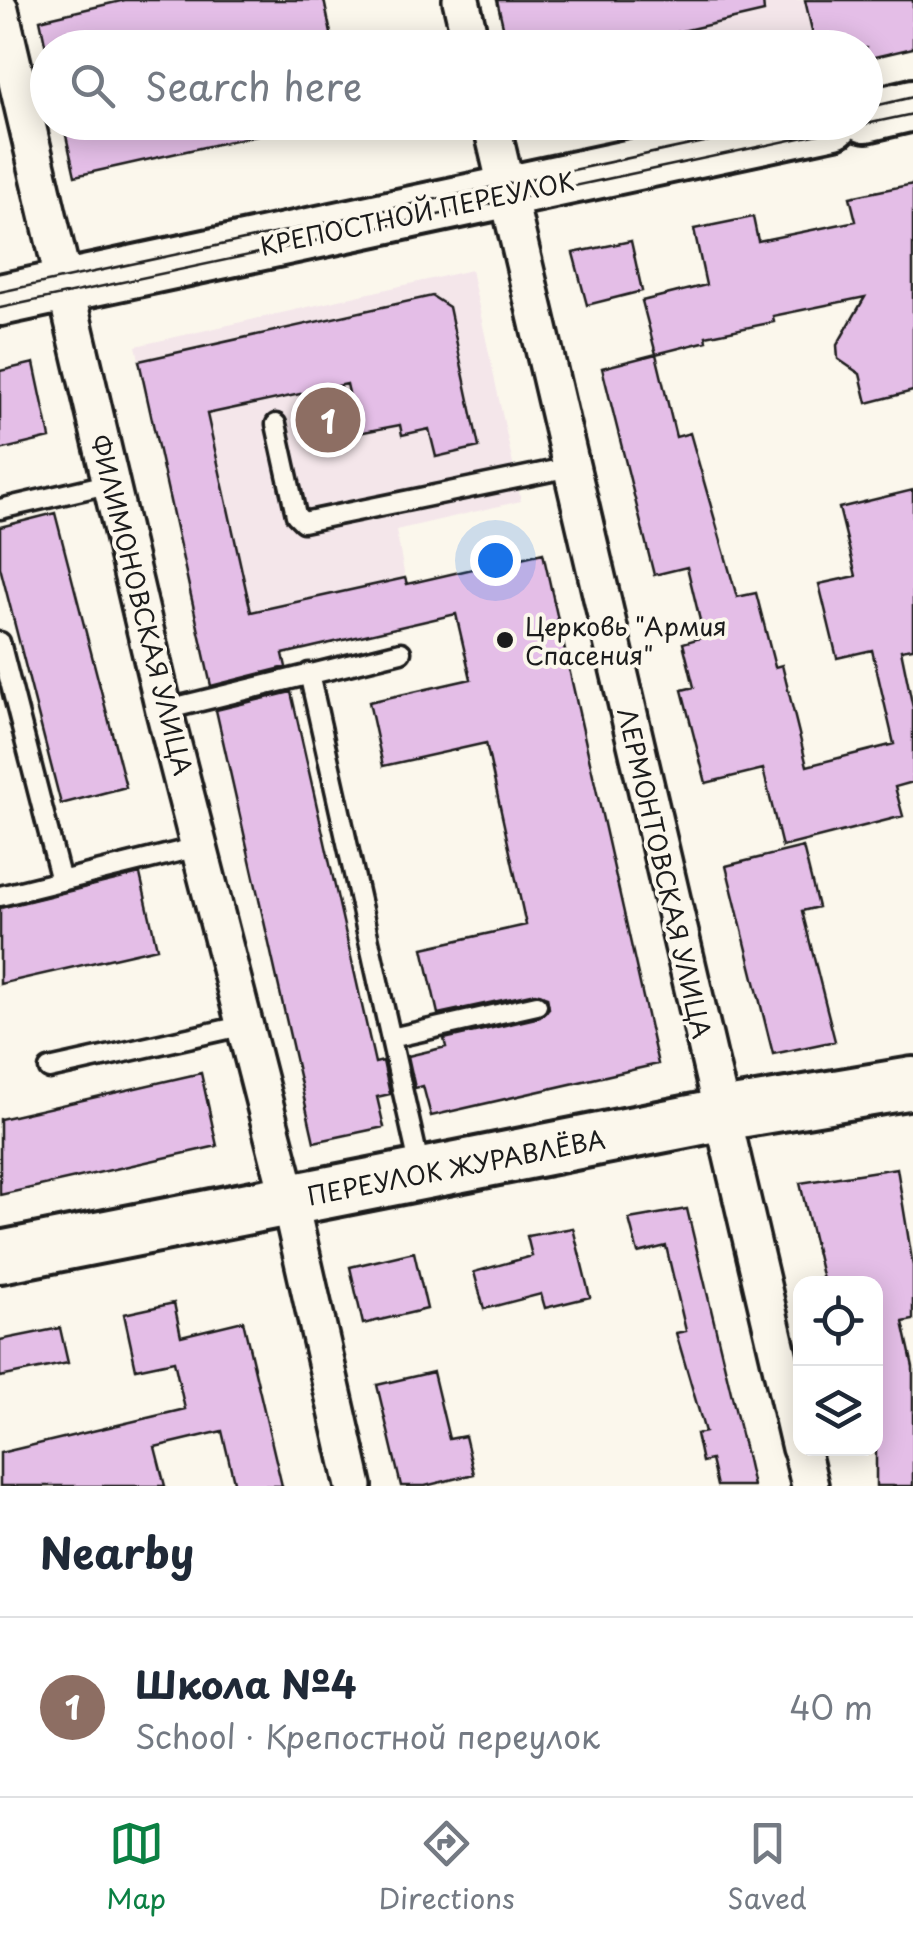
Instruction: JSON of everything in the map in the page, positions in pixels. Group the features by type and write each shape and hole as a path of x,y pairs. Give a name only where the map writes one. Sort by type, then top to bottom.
{"street":[{"path":"460,0 468,30"},
{"name":"ФИЛИМОНОВСКАЯ УЛИЦА","path":"0,9 6,60 112,482 164,710 202,846 289,1199 354,1486"},
{"path":"883,112 913,106"},
{"name":"ЛЕРМОНТОВСКАЯ УЛИЦА","path":"495,140 793,1415"},
{"name":"КРЕПОСТНОЙ ПЕРЕУЛОК","path":"0,300 509,198 757,140"},
{"name":"ПЕРЕУЛОК ЖУРАВЛЁВА","path":"0,1257 721,1115 913,1083"},
{"name":"ЛЕРМОНТОВСКАЯ УЛИЦА","path":"803,1456 810,1486"}],"lane":[{"path":"276,424 296,515 303,522 571,467"},
{"path":"0,509 112,482"},
{"path":"0,642 61,881"},
{"path":"164,710 401,652"},
{"path":"309,674 422,1173"},
{"path":"0,896 202,846"},
{"path":"391,1038 537,1006"},
{"path":"49,1069 246,1025"}],"shaded area":[{"path":"497,0 913,0 913,48 883,55 883,30 504,30"},
{"path":"471,270 521,501 396,530 405,578 197,625 136,346"}],"building":[{"path":"125,0 324,0 330,30 42,30 40,20"},
{"path":"497,0 763,0 764,12 686,30 504,30"},
{"path":"805,0 913,0 913,48 883,55 883,30 812,30"},
{"path":"67,140 235,140 75,176"},
{"path":"913,184 913,391 867,403 860,374 838,359 837,345 865,297 773,316 774,322 706,336 707,341 656,354 642,301 706,285 694,229 753,217 758,241 856,221 850,197"},
{"path":"631,241 642,291 587,305 573,253"},
{"path":"432,296 449,307 479,447 436,457 429,429 402,435 400,425 358,433 347,384 207,414 251,612 405,578 407,584 543,553 658,1064 431,1116 423,1086 415,1088 408,1056 446,1047 444,1039 540,1017 549,1008 547,997 535,993 438,1014 423,948 526,925 486,743 383,766 369,702 471,679 456,614 283,654 286,667 211,686 139,361"},
{"path":"656,354 676,437 690,433 737,597 756,593 775,667 782,665 807,766 894,744 872,650 837,658 819,584 856,576 839,508 913,490 913,648 901,650 913,708 913,782 895,787 903,816 782,847 763,769 706,783 682,690 694,687 683,643 704,637 687,567 654,575 602,368"},
{"path":"34,363 50,438 0,450 0,371"},
{"path":"55,513 126,787 61,804 0,567 0,527"},
{"path":"291,692 375,1063 383,1061 390,1094 377,1097 384,1127 314,1142 216,710"},
{"path":"803,847 818,907 802,911 835,1041 773,1054 726,866"},
{"path":"140,874 157,948 0,984 0,908"},
{"path":"201,1073 217,1146 0,1195 0,1119"},
{"path":"897,1168 913,1266 913,1320 903,1322 913,1367 913,1486 876,1486 876,1456 883,1456 883,1276 822,1276 800,1183"},
{"path":"687,1209 753,1486 717,1486 711,1460 702,1462 696,1434 705,1432 676,1333 686,1331 666,1246 638,1253 629,1219"},
{"path":"573,1228 590,1297 545,1308 541,1294 484,1309 474,1272 532,1256 527,1236"},
{"path":"414,1252 427,1309 363,1324 350,1267"},
{"path":"174,1303 181,1336 243,1321 282,1486 235,1486 222,1431 155,1447 165,1486 0,1486 0,1453 185,1409 174,1361 136,1369 124,1314"},
{"path":"60,1328 68,1363 0,1377 0,1340"},
{"path":"433,1372 449,1439 465,1436 474,1474 425,1486 401,1486 377,1385"}],"tram line":[{"path":"883,104 913,97"},
{"path":"883,120 913,114"},
{"path":"0,292 714,140"},
{"path":"0,308 791,140"}],"place":[{"name":"Школа №4","path":"328,420"},
{"name":"Церковь \"Армия Спасения\"","path":"505,640"}]}
